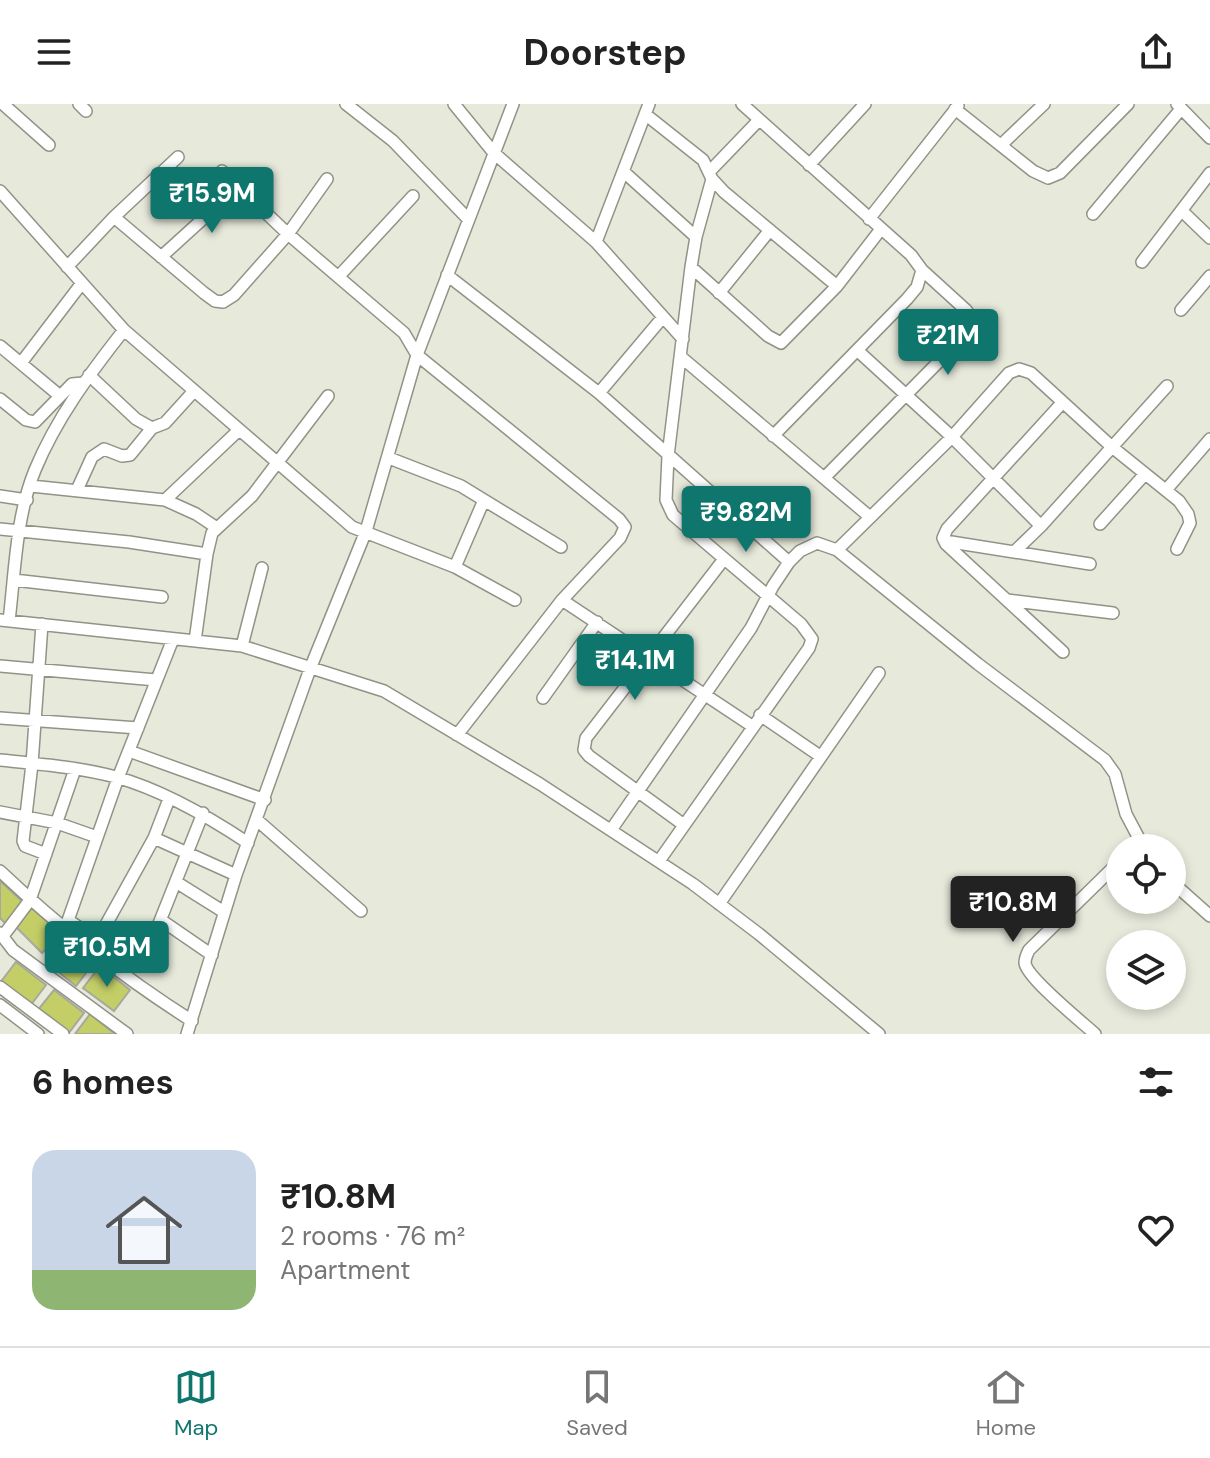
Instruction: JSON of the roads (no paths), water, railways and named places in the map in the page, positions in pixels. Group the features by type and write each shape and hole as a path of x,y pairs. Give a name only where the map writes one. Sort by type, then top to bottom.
{"street":[{"path":"3,104 49,145"},
{"path":"346,104 393,141 468,219"},
{"path":"454,104 494,153 596,242 683,339"},
{"path":"187,1034 236,875 310,669 366,531 417,355 513,104"},
{"path":"742,104 911,255 922,270 966,310 972,323 967,333 824,478"},
{"path":"809,165 865,104"},
{"path":"1001,145 1044,104"},
{"path":"869,219 957,106 1033,171 1054,177 1128,104"},
{"path":"1093,214 1179,106 1210,138"},
{"path":"596,242 647,109 703,160 711,175 770,230 837,286"},
{"path":"659,861 809,648 812,639 808,631 669,511 665,493 691,267 711,175 759,120"},
{"path":"67,267 114,217 178,157"},
{"path":"222,171 288,234 404,333 417,355 623,524 625,530 620,538 562,600 457,735"},
{"path":"624,172 696,237"},
{"path":"1142,262 1210,173"},
{"path":"114,217 204,293 223,302 234,295 288,234 327,179"},
{"path":"161,257 239,186"},
{"path":"0,191 124,330 352,527 455,567 515,600"},
{"path":"339,276 413,196"},
{"path":"1182,211 1210,238"},
{"path":"691,267 774,341 781,343 837,286 881,229"},
{"path":"719,293 770,230"},
{"path":"773,436 917,287 922,270"},
{"path":"447,275 599,393 789,562"},
{"path":"1181,310 1210,276"},
{"path":"21,363 82,283"},
{"path":"599,393 663,317"},
{"path":"124,330 86,379 34,471 19,530 14,580 5,620 242,646 384,691 659,861 719,904 879,1034"},
{"path":"0,346 60,396"},
{"path":"858,351 952,437 1041,526"},
{"path":"681,357 870,517"},
{"path":"837,550 952,437 1009,373 1019,369 1031,373 1112,447 1179,501 1190,523 1177,549"},
{"path":"0,399 32,422 38,420 72,384 86,379"},
{"path":"86,379 152,428"},
{"path":"1014,552 1167,386"},
{"path":"77,490 95,453 104,449 122,456 130,455 152,428 165,423 194,391"},
{"path":"195,641 209,540 278,465 328,396"},
{"path":"944,541 947,529 995,480 1062,403"},
{"path":"165,500 239,430"},
{"path":"1166,490 1210,439"},
{"path":"389,458 461,486 561,547"},
{"path":"1100,524 1145,474"},
{"path":"31,486 165,500 217,528"},
{"path":"0,496 27,500"},
{"path":"455,567 484,500"},
{"path":"0,529 207,554"},
{"path":"944,541 1090,564"},
{"path":"944,541 1063,652"},
{"path":"611,830 751,628 789,562 809,545 824,544 837,550 978,664 1099,754 1115,774 1136,834"},
{"path":"684,825 589,756 584,744 724,559"},
{"path":"0,562 15,563"},
{"path":"242,646 262,568"},
{"path":"14,580 162,597"},
{"path":"562,600 752,726"},
{"path":"1007,600 1113,613"},
{"path":"543,698 597,622"},
{"path":"42,624 25,846 46,854"},
{"path":"66,925 118,778 173,639"},
{"path":"0,666 156,680"},
{"path":"719,904 879,673"},
{"path":"760,715 820,756"},
{"path":"0,718 138,728"},
{"path":"129,751 265,800"},
{"path":"0,760 75,769 118,778 203,813 248,843"},
{"path":"75,769 30,900 1,937 13,950 127,1034"},
{"path":"98,939 154,838 169,799"},
{"path":"0,812 57,823 97,837"},
{"path":"66,925 140,957 146,952 161,920 203,813"},
{"path":"257,820 361,911"},
{"path":"154,838 236,875"},
{"path":"0,871 110,966 192,1021"},
{"path":"1095,1034 1029,971 1026,957 1029,950 1106,875"},
{"path":"176,882 224,912"},
{"path":"1186,895 1210,916"},
{"path":"161,920 212,955"},
{"path":"0,987 63,1034"},
{"path":"0,1005 38,1034"}]}
